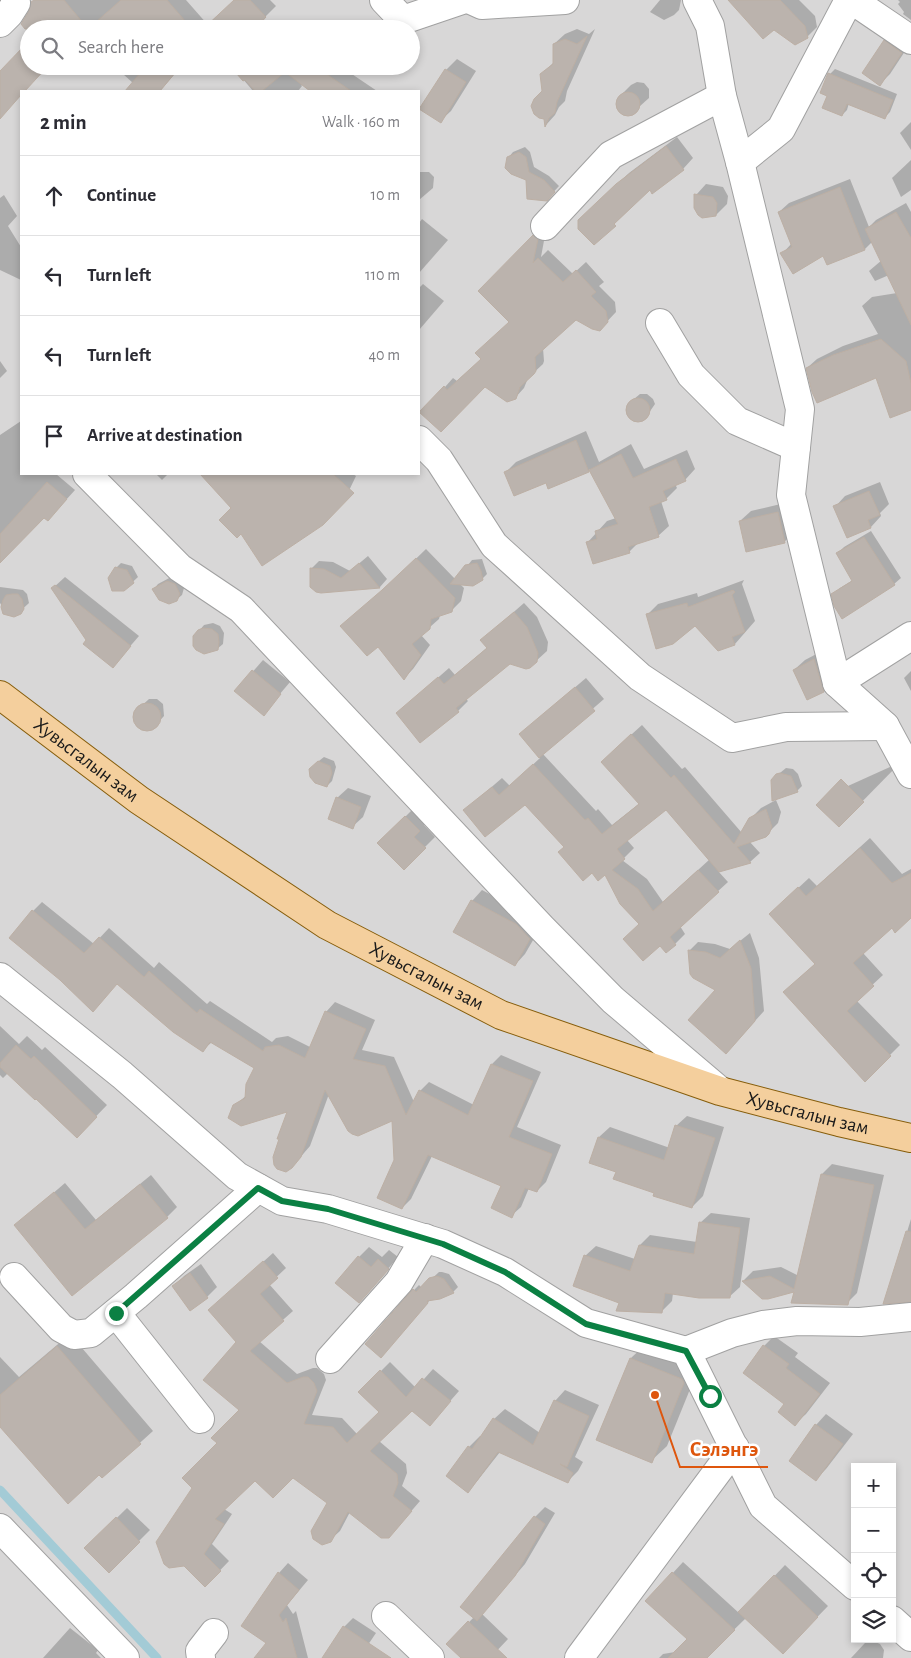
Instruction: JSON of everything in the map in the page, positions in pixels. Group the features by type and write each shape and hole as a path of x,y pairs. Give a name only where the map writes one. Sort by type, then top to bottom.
{"main road":[{"name":"Хувьсгалын зам","path":"0,695 139,800 326,925 500,1015 720,1091 839,1122 911,1138"}],"street":[{"path":"0,23 9,14 16,3 15,0"},
{"path":"384,0 404,20 462,0"},
{"path":"471,0 482,5 565,0"},
{"path":"697,0 710,26 722,96 740,162 800,409 791,496 837,683 885,726 911,774"},
{"path":"740,162 781,129 850,0 911,40"},
{"path":"545,226 611,155 722,96"},
{"path":"660,323 690,375 737,420 796,447"},
{"path":"420,441 439,460 494,545 640,677 732,738 786,727 885,726"},
{"path":"88,475 180,568 241,609 548,935 613,1000 720,1091"},
{"path":"837,683 911,636"},
{"path":"0,977 122,1075 237,1176 282,1201 328,1209 443,1244 505,1272 586,1324 686,1351 732,1333 763,1325 797,1322 860,1322 911,1317"},
{"path":"14,1277 61,1328 74,1335 91,1333 258,1188"},
{"path":"330,1360 400,1282 425,1238"},
{"path":"116,1313 200,1419"},
{"path":"686,1351 763,1506 851,1583"},
{"path":"579,1658 735,1448"},
{"path":"0,1528 125,1658"},
{"path":"386,1616 430,1658"},
{"path":"896,1624 911,1637"},
{"path":"201,1658 200,1651 214,1633"}],"shaded area":[{"path":"0,0 911,0 911,1658 0,1658"}],"building":[{"path":"34,0 64,0 81,20 23,20 29,11 31,2"},
{"path":"121,0 167,0 184,20 98,20"},
{"path":"234,0 250,0 266,17 263,20 213,20"},
{"path":"728,0 780,0 805,26 808,38 795,45 774,30 763,39"},
{"path":"587,36 557,102 555,113 549,118 545,127 544,119 534,114 531,106 534,99 542,91 540,74 553,64 553,44 565,39 577,44"},
{"path":"884,40 902,53 880,86 862,73"},
{"path":"20,50 20,75 40,75 26,90 20,90 20,96 0,119 0,71"},
{"path":"445,69 466,82 441,123 420,110"},
{"path":"828,73 893,100 885,119 847,104 842,116 822,108 827,96 820,93"},
{"path":"138,75 173,75 161,90 126,90"},
{"path":"238,75 281,75 263,90 254,90 245,80 243,81"},
{"path":"289,75 328,75 350,90 309,90"},
{"path":"628,92 633,93 639,99 639,109 633,115 628,116 623,115 617,109 616,104 617,99 623,93"},
{"path":"666,146 684,170 652,194 650,190 614,224 616,226 594,245 578,229 578,220 616,184"},
{"path":"519,152 526,157 529,172 544,180 555,192 547,201 527,199 526,180 511,174 505,168 507,157"},
{"path":"840,187 865,250 827,265 823,256 793,274 780,253 792,247 778,212"},
{"path":"694,194 713,197 717,203 716,216 702,218 698,215 694,208"},
{"path":"896,212 911,238 911,325 865,229"},
{"path":"533,235 538,239 533,263 538,258 563,282 576,270 596,292 591,296 606,311 608,322 600,331 592,329 576,320 535,357 536,371 520,387 516,399 507,402 485,387 441,432 420,411 444,386 447,390 481,359 475,353 509,322 478,291"},
{"path":"881,339 906,361 911,383 911,410 890,418 876,378 817,403 806,368 833,355"},
{"path":"638,398 647,401 650,410 647,419 638,422 629,419 626,410 629,401"},
{"path":"576,440 589,472 548,489 546,483 514,496 504,472"},
{"path":"621,454 633,478 676,459 686,481 663,491 667,500 649,507 659,537 628,547 630,553 593,564 586,542 597,539 595,531 618,524 589,470"},
{"path":"201,475 334,475 354,493 323,525 262,566 241,534 237,538 219,520 231,508"},
{"path":"47,482 67,499 48,521 44,518 0,563 0,534"},
{"path":"869,491 880,515 868,520 871,528 847,538 833,506"},
{"path":"778,512 785,543 746,552 739,521"},
{"path":"864,537 895,585 842,619 834,606 831,594 852,581 836,553"},
{"path":"416,558 455,598 452,612 431,619 430,629 412,644 421,655 404,680 378,647 367,656 340,626"},
{"path":"359,563 380,588 321,593 316,592 310,587 310,568 324,569 341,578"},
{"path":"477,563 483,580 473,586 450,584 465,565"},
{"path":"115,567 127,570 134,583 124,591 112,591 108,578"},
{"path":"167,581 175,584 180,594 177,601 169,604 159,600 152,589"},
{"path":"55,585 131,646 113,668 83,644 86,640 51,588"},
{"path":"733,590 735,592 732,595 745,632 732,637 735,645 718,651 695,626 673,644 656,649 646,614 687,603 688,607"},
{"path":"18,594 22,599 24,609 21,614 14,617 3,614 1,607 6,595"},
{"path":"514,612 527,627 538,653 537,662 526,669 510,664 456,708 459,712 420,743 396,713 438,677 444,684 487,648 480,640"},
{"path":"203,628 212,629 218,634 218,650 204,654 193,646 193,636 198,630"},
{"path":"814,659 824,692 807,700 793,670"},
{"path":"252,670 281,694 264,716 234,691"},
{"path":"575,687 595,711 539,758 519,734"},
{"path":"147,703 157,707 161,717 157,727 147,731 137,727 133,717 137,707"},
{"path":"631,734 671,778 674,775 734,844 749,818 766,809 772,827 766,837 737,847 751,863 719,872 666,810 617,849 625,859 612,870 638,889 653,911 698,870 719,892 670,937 676,945 666,953 660,946 643,961 623,939 639,924 620,904 605,875 598,881 592,873 583,881 558,852 564,847 525,805 485,837 463,810 492,787 499,795 533,764 585,820 588,818 602,834 639,804 601,762"},
{"path":"318,761 330,766 332,773 327,787 315,783 310,777 309,769"},
{"path":"780,773 791,776 798,792 772,801 771,780 776,774"},
{"path":"841,779 864,802 839,827 816,805"},
{"path":"336,797 361,807 353,829 328,819"},
{"path":"405,816 420,831 414,837 426,848 404,870 377,843"},
{"path":"860,848 892,883 911,873 911,918 895,933 892,928 853,963 874,986 847,1011 891,1056 865,1082 783,992 815,964 769,914 798,887 806,896"},
{"path":"471,900 516,924 530,939 515,966 453,932"},
{"path":"32,910 84,953 99,937 144,977 149,971 197,1013 200,1009 263,1051 265,1047 279,1045 305,1058 325,1011 366,1029 353,1059 385,1066 406,1115 419,1090 468,1115 491,1064 533,1081 509,1137 552,1154 537,1192 525,1188 512,1218 491,1208 501,1186 428,1155 402,1209 377,1198 394,1160 392,1121 358,1136 352,1134 348,1131 325,1090 301,1157 286,1172 277,1169 274,1165 273,1157 279,1139 277,1139 287,1112 241,1126 228,1118 233,1105 245,1098 246,1084 254,1068 210,1042 203,1052 173,1032 117,984 93,1012 60,980 9,938"},
{"path":"740,940 751,968 755,1021 726,1054 688,1020 715,990 693,978 690,974 688,950 706,952 720,958"},
{"path":"16,1045 31,1059 34,1056 97,1117 77,1138 0,1067 0,1063"},
{"path":"675,1125 715,1138 692,1208 653,1196 654,1193 613,1179 616,1172 589,1163 598,1137 664,1160"},
{"path":"821,1174 874,1185 848,1305 791,1303 794,1292 762,1299 742,1281 770,1276 794,1289"},
{"path":"140,1184 168,1218 72,1296 14,1225 54,1192 85,1229"},
{"path":"699,1222 740,1228 730,1298 699,1298 665,1293 662,1313 616,1311 619,1303 573,1286 584,1255 630,1271 639,1245 694,1254"},
{"path":"906,1231 911,1232 911,1302 883,1304"},
{"path":"358,1256 371,1267 378,1259 389,1269 359,1303 335,1283"},
{"path":"263,1261 278,1278 260,1294 284,1321 250,1351 287,1383 308,1377 314,1383 317,1391 304,1424 333,1427 347,1443 379,1412 358,1392 380,1370 406,1397 422,1378 451,1401 430,1426 412,1411 370,1451 397,1474 398,1483 393,1496 412,1511 389,1538 381,1538 348,1512 331,1542 322,1545 313,1539 311,1531 327,1503 293,1478 273,1498 255,1481 215,1519 224,1524 204,1554 221,1571 205,1587 184,1566 169,1568 164,1564 156,1542 192,1488 182,1478 217,1443 211,1438 239,1410 203,1380 236,1342 208,1310"},
{"path":"190,1273 208,1298 190,1311 172,1286"},
{"path":"437,1276 444,1279 454,1293 440,1299 427,1301 428,1303 381,1358 365,1344 413,1289 416,1292 429,1278"},
{"path":"763,1345 789,1364 786,1368 820,1394 795,1426 778,1412 784,1404 743,1373"},
{"path":"57,1346 141,1444 102,1478 99,1475 68,1504 0,1427 0,1395"},
{"path":"630,1358 682,1379 684,1383 652,1463 596,1440"},
{"path":"554,1400 589,1416 567,1467 560,1464 573,1473 568,1483 498,1452 468,1493 446,1476 468,1446 472,1449 493,1418 533,1445"},
{"path":"815,1424 843,1444 816,1481 789,1461"},
{"path":"534,1516 545,1524 515,1576 477,1621 460,1607"},
{"path":"116,1517 140,1542 109,1573 84,1548"},
{"path":"278,1572 299,1590 279,1615 283,1622 286,1618 297,1658 254,1658 266,1643 241,1626"},
{"path":"672,1572 735,1630 707,1658 668,1658 687,1639 645,1601"},
{"path":"774,1575 818,1617 783,1654 738,1612"},
{"path":"468,1621 507,1658 461,1658 446,1644"},
{"path":"343,1626 391,1658 322,1658"}],"waterway":[{"path":"0,1490 157,1658"}],"place":[{"name":"Сэлэнгэ","path":"655,1395"}],"route":[{"path":"116,1313 258,1188 282,1201 328,1209 443,1244 505,1272 586,1324 686,1351 710,1396"}]}
